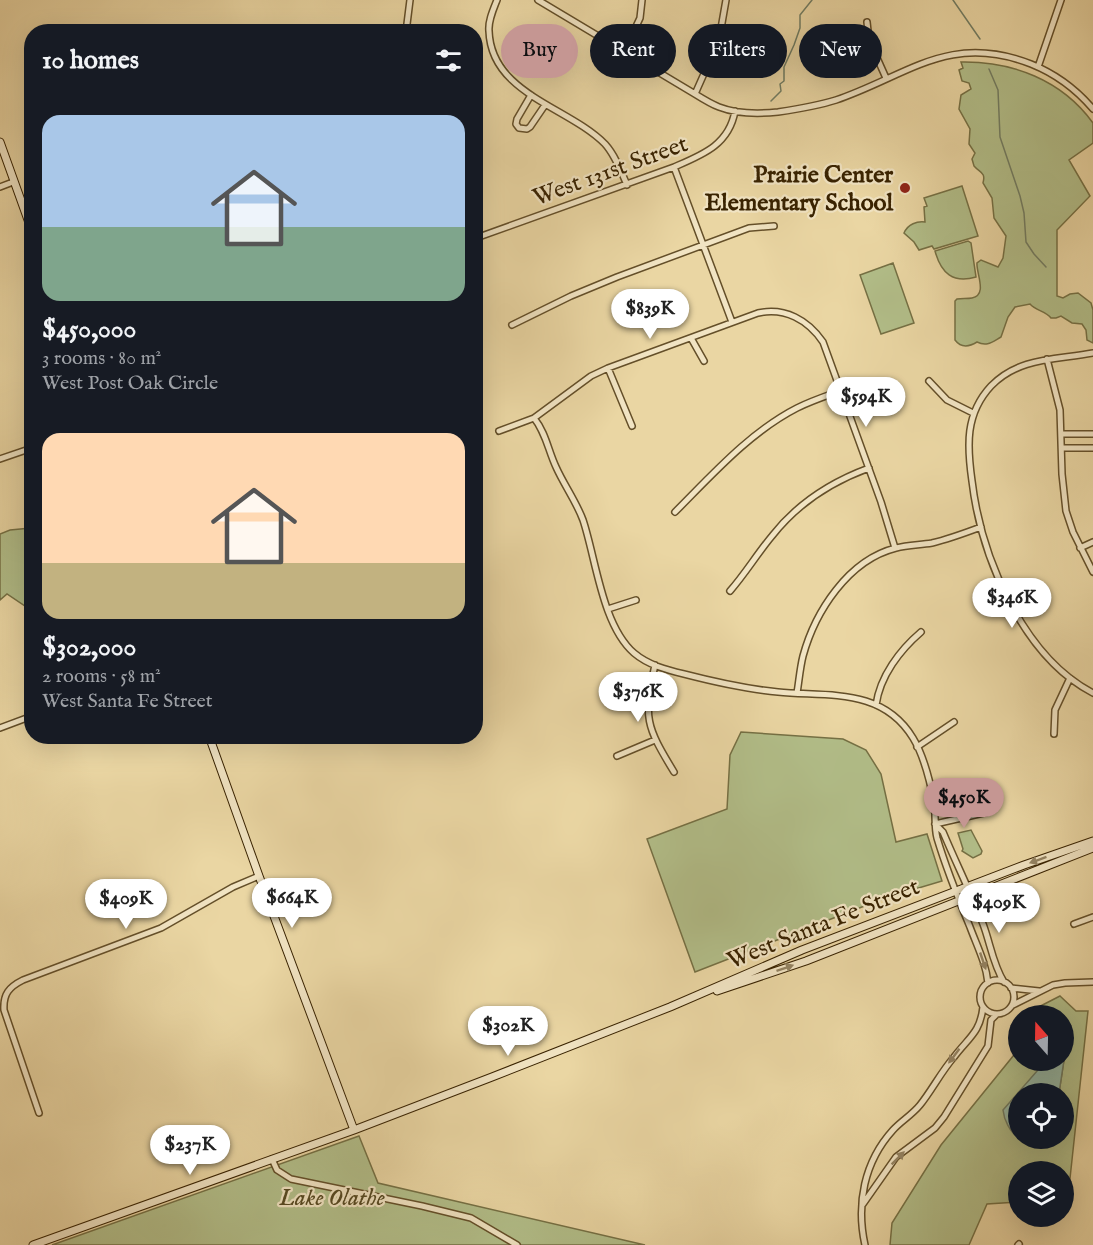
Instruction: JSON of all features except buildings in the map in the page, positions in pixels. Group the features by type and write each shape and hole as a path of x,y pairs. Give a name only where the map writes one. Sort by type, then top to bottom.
{"street":[{"path":"407,24 410,0"},
{"path":"497,0 489,31 494,52 506,73 531,95 605,144 612,153 627,185"},
{"path":"637,24 642,0"},
{"path":"695,94 719,39 726,0"},
{"path":"1038,67 1061,0"},
{"path":"542,1 590,31"},
{"path":"867,22 872,47 886,78"},
{"path":"668,78 719,107 762,114 807,108 836,100 923,62 944,56 970,53 1006,57 1038,67 1071,87 1093,109"},
{"path":"531,95 517,119 516,124 519,128 530,127 545,105"},
{"name":"West 131st Street","path":"483,236 627,185 706,154 725,137 735,111"},
{"path":"0,142 24,210"},
{"path":"674,167 732,322"},
{"path":"0,187 13,182"},
{"path":"512,325 616,277 749,228 774,226"},
{"path":"499,431 534,418 591,376 608,368 758,313 775,311 787,314 808,325 823,342 895,548"},
{"path":"691,338 704,361"},
{"path":"1093,353 1029,362 1010,370 991,387 973,413 969,440 974,495 981,527 1001,584 1022,622 1050,659 1070,678 1093,693"},
{"path":"1047,359 1056,393 1062,434 1064,494 1070,525 1093,572"},
{"path":"608,368 632,426"},
{"path":"929,381 947,400 973,413"},
{"path":"675,512 719,467 772,423 797,408 840,391"},
{"path":"534,418 542,428 557,469 582,519 608,609 620,637 636,655 655,665 703,679 747,688 851,697 876,705 898,720 912,737 934,803 936,835 984,960 988,983"},
{"path":"1062,434 1093,434"},
{"path":"1062,448 1093,448"},
{"path":"0,459 24,451"},
{"path":"730,591 745,575 771,537 797,509 835,483 868,468"},
{"path":"797,693 803,655 823,608 850,576 874,557 895,548 932,543 981,527"},
{"path":"1080,548 1093,542"},
{"path":"608,609 636,600"},
{"path":"876,705 893,663 907,643 921,632"},
{"path":"655,665 647,707 655,740 674,772"},
{"path":"1054,734 1055,710 1070,678"},
{"path":"0,728 24,719"},
{"path":"917,747 954,722"},
{"path":"617,756 655,740"},
{"path":"212,744 354,1130"},
{"path":"935,824 988,812"},
{"path":"935,824 943,832 972,897 999,974 1014,995 1012,1005"},
{"name":"West Santa Fe Street","path":"33,1245 354,1130 670,1007 802,950 1093,841"},
{"name":"West Santa Fe Street","path":"670,1007 806,961 1093,848"},
{"path":"39,1113 6,1019 3,1002 9,988 23,980 161,928 233,887 259,876"},
{"path":"1074,924 1093,917"},
{"path":"865,1245 862,1230 863,1184 877,1151 894,1129 919,1107 950,1061 976,1032 980,1025 982,1007 980,997 984,987 998,980 1004,982"},
{"path":"1014,1005 1039,991 1065,983 1093,982"},
{"path":"1011,988 1039,991"},
{"path":"982,1007 996,1015"},
{"path":"863,1204 896,1157 935,1128 945,1117 988,1046 992,1020 996,1015 1008,1010"},
{"path":"272,1160 277,1170 291,1179 462,1216 482,1224 517,1245"}],"green space":[{"path":"961,62 999,65 1034,76 1066,95 1093,123 1093,143 1069,160 1090,196 1057,230 1057,296 1063,298 1078,293 1091,303 1093,343 1087,340 1086,330 1082,324 1072,323 1061,316 1051,318 1030,304 1015,307 1008,317 1001,337 992,342 984,344 977,342 965,346 955,340 955,301 977,296 980,283 977,263 981,260 998,267 1003,258 1006,236 994,218 992,198 983,183 983,175 974,166 972,159 975,153 969,144 970,129 959,109 961,95 971,89 969,83 962,81 959,70 963,68"},
{"path":"962,186 978,236 934,249 932,246 919,250 904,233 913,224 925,222 924,207 927,206 924,198"},
{"path":"968,241 971,243 976,277 955,278 945,271 935,251"},
{"path":"893,263 914,323 881,334 860,275"},
{"path":"24,529 24,605 7,594 0,600 0,534"},
{"path":"741,732 843,739 866,750 881,774 896,842 927,834 942,881 885,898 695,972 647,839 727,809 730,755"},
{"path":"971,830 982,851 973,858 962,851 958,833"},
{"path":"1060,996 1070,1005 1042,1005"},
{"path":"1074,1009 1088,1011 1074,1141 1074,1083 1061,1083 1062,1071 1074,1071"},
{"path":"1008,1062 1008,1071 1038,1071 1028,1083 1008,1083 1008,1105 1004,1110 1008,1119 1008,1149 1073,1149 1072,1161 1008,1161 1008,1203 987,1204 969,1245 890,1245 892,1223 941,1145"},
{"name":"Lake Olathe","path":"359,1136 378,1183 645,1245 52,1245"}],"shaded area":[{"path":"1037,1071 1062,1071 1060,1083 1027,1083"},
{"path":"1008,1104 1008,1125 1005,1118 1003,1110"}],"waterway":[{"path":"771,101 781,91 780,84 784,81 784,67 800,28 800,15 812,0"},
{"path":"953,0 980,39"},
{"path":"989,69 998,90 1000,137 1020,196 1026,242 1046,267"}],"place":[{"name":"Prairie Center Elementary School","path":"905,188"}]}
